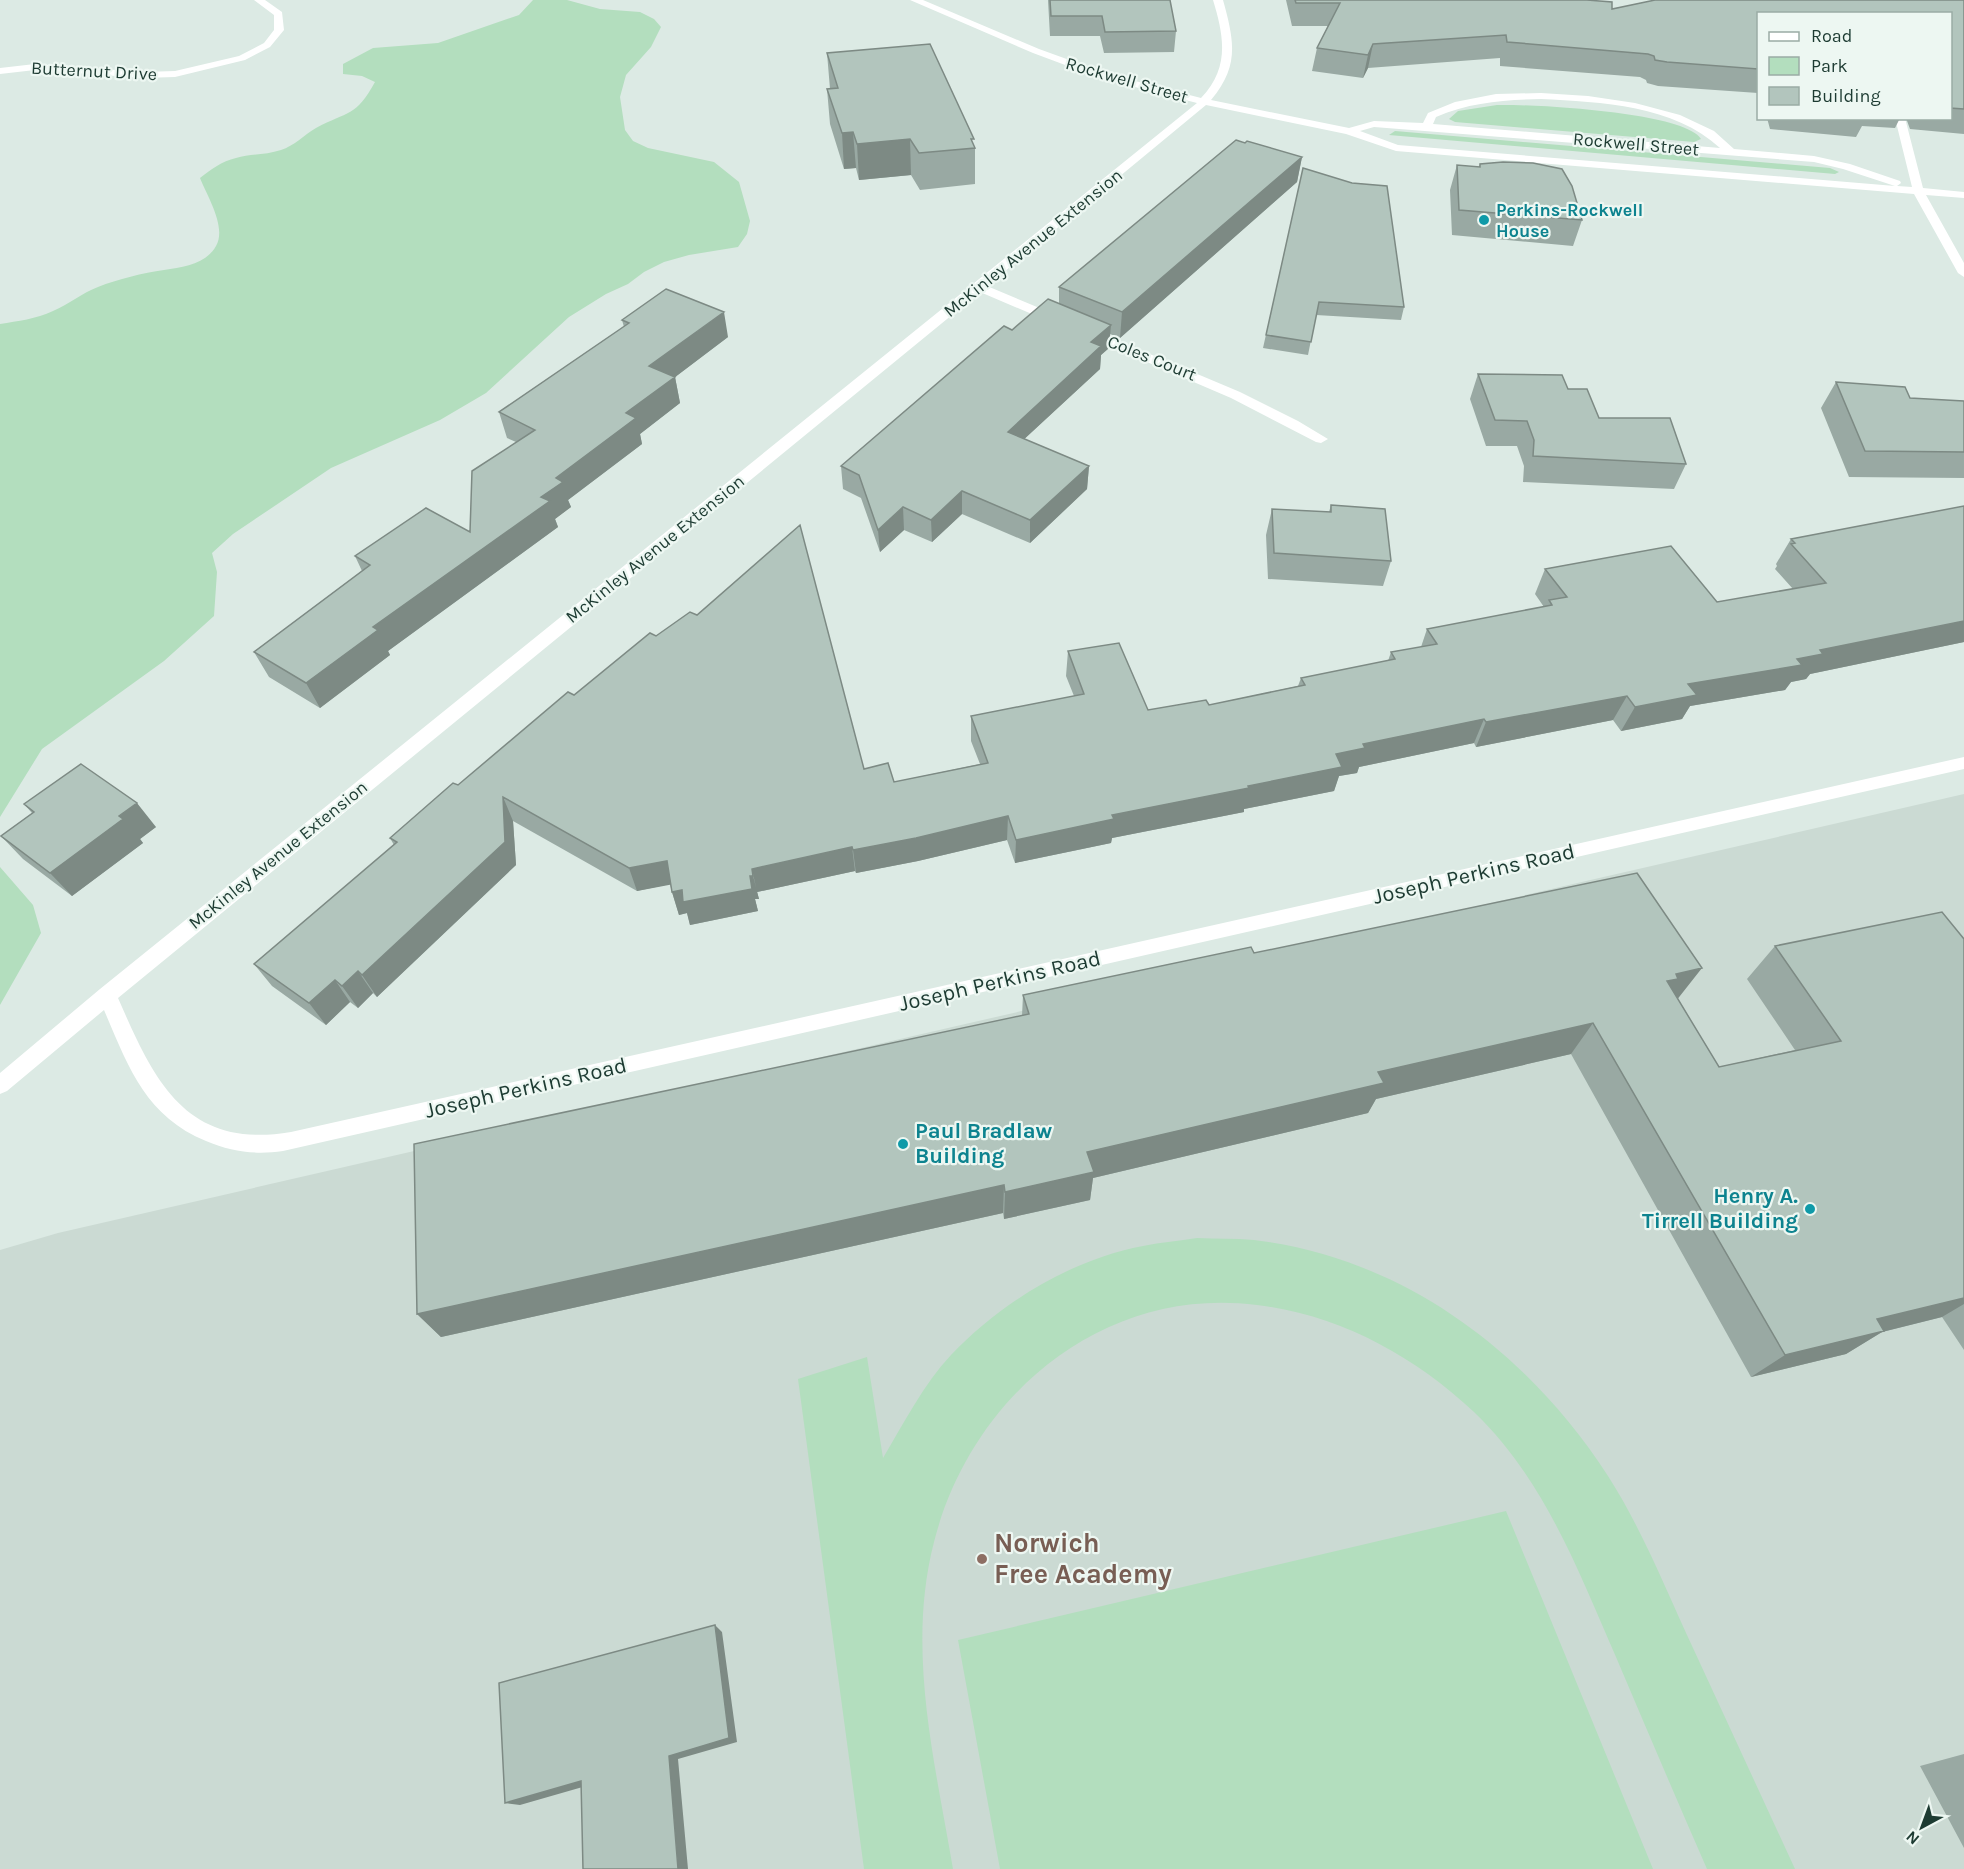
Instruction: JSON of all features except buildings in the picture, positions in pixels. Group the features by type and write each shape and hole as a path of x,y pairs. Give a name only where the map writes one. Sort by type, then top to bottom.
{"street":[{"name":"Butternut Drive","path":"0,71 35,67 159,75 228,62 267,45 279,30 279,14 259,0"},
{"name":"Rockwell Street","path":"915,0 1077,67 1125,82 1204,102 1349,131 1385,145 1411,150 1964,195"},
{"name":"McKinley Avenue Extension","path":"0,1085 107,995 1204,102 1220,80 1230,50 1218,0"},
{"path":"1427,127 1432,115 1462,102 1518,96 1569,97 1625,105 1676,118 1711,132 1725,142 1731,152"},
{"path":"1900,120 1918,191 1964,273"},
{"name":"Rockwell Street","path":"1349,131 1374,124 1427,127 1829,161 1918,191"},
{"name":"Coles Court","path":"978,287 1223,387 1322,439"},
{"name":"Joseph Perkins Road","path":"107,995 145,1078 160,1101 189,1126 231,1141 268,1144 328,1133 1964,763"}],"shaded area":[{"name":"Norwich Free Academy","path":"1964,794 1964,1869 0,1869 0,1250 58,1233"}],"green space":[{"path":"533,0 567,0 600,9 640,12 654,19 661,27 651,47 626,75 620,97 625,130 633,141 648,148 714,162 739,182 750,221 747,234 738,247 689,255 664,262 644,272 628,284 606,294 569,317 486,393 440,420 331,468 233,534 212,553 217,572 214,616 164,661 42,749 0,817 0,324 47,314 92,289 114,281 187,266 200,261 216,246 219,230 215,212 200,178 216,166 231,159 286,148 316,128 350,112 362,102 375,82 362,76 343,74 343,64 373,48 438,43 519,15"},
{"path":"1497,105 1572,108 1638,116 1667,122 1689,130 1701,139 1694,142 1455,122 1449,119 1458,111"},
{"path":"1395,131 1830,168 1839,172 1835,174 1389,135"},
{"path":"0,867 33,905 41,933 0,1005"},
{"path":"1197,1238 1254,1240 1309,1250 1361,1267 1410,1290 1456,1318 1500,1351 1539,1389 1576,1431 1608,1476 1632,1517 1795,1869 1707,1869 1588,1591 1557,1527 1520,1466 1499,1438 1474,1412 1451,1392 1401,1356 1346,1328 1288,1310 1257,1305 1200,1303 1147,1313 1097,1333 1052,1361 1012,1398 978,1441 952,1489 934,1542 926,1583 923,1624 926,1706 953,1869 864,1869 798,1379 867,1357 883,1458 914,1405 951,1355 992,1318 1015,1301 1089,1261 1156,1243"},
{"path":"1506,1511 1653,1869 1000,1869 958,1640"}],"place":[{"name":"Perkins-Rockwell House","path":"1484,220"},
{"name":"Paul Bradlaw Building","path":"903,1144"},
{"name":"Henry A. Tirrell Building","path":"1810,1209"},
{"name":"Norwich Free Academy","path":"982,1559"}]}
